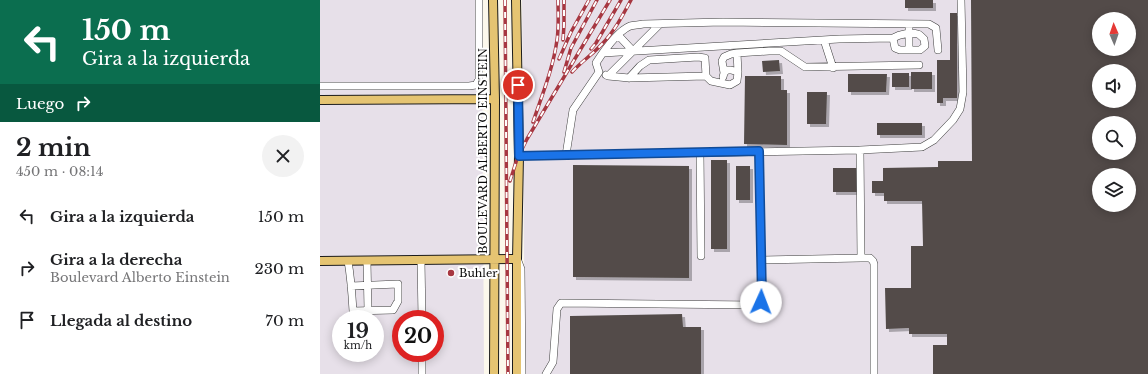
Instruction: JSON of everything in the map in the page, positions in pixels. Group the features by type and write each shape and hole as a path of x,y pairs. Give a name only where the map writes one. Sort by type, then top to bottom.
{"main road":[{"name":"BOULEVARD ALBERTO EINSTEIN","path":"493,0 495,99 494,374"},
{"path":"516,0 519,156 517,374"},
{"path":"320,100 495,99"},
{"path":"320,261 517,259"}],"lane":[{"path":"320,86 476,85 479,79 480,0"},
{"path":"519,156 860,150 922,147 934,140 953,120 960,109 963,92 961,0"},
{"path":"566,155 573,110 598,72 596,63 602,52 618,35 630,26 723,22 929,24 936,28 938,50"},
{"path":"608,76 660,24"},
{"path":"908,24 909,49"},
{"path":"602,52 633,52 824,40 893,38 899,35 909,34 918,34 924,39 925,46 920,50 900,50 895,48 893,38"},
{"path":"618,35 633,52"},
{"path":"824,40 833,68"},
{"path":"705,47 706,76 711,81 730,86 737,81 737,53"},
{"path":"725,84 722,61 724,57 737,53 781,51 805,67 833,68 919,65"},
{"path":"629,78 640,66 649,60 705,58"},
{"path":"724,73 727,70 738,72"},
{"path":"598,72 608,76 629,78 706,76"},
{"path":"860,150 861,258"},
{"path":"546,374 552,364 557,308 561,303 755,305 761,302 759,151"},
{"path":"700,152 701,256"},
{"path":"761,260 870,258 873,261 874,374"},
{"path":"517,259 521,269 522,374"},
{"path":"421,260 422,310"},
{"path":"348,261 353,310"},
{"path":"367,261 368,310"},
{"path":"351,286 398,284 398,301 393,310 384,310"},
{"path":"422,362 422,374"}],"shaded area":[{"path":"320,0 482,0 484,374 320,374"},
{"path":"522,0 1148,0 1148,374 525,374"}],"building":[{"path":"905,0 933,0 933,8 905,8"},
{"path":"971,0 1148,0 1148,374 933,374 933,345 947,345 947,334 909,334 909,328 886,329 885,288 911,288 911,246 923,246 922,201 884,201 884,193 872,193 872,181 883,181 883,168 938,167 938,161 972,161"},
{"path":"950,13 957,13 957,98 943,98 943,103 937,103 937,60 950,60"},
{"path":"779,60 780,71 763,72 762,61"},
{"path":"911,72 932,72 932,89 911,89"},
{"path":"892,73 909,73 909,87 892,87"},
{"path":"848,74 887,74 886,92 848,92"},
{"path":"745,76 781,76 781,90 787,90 787,145 744,144"},
{"path":"807,92 827,92 826,124 807,124"},
{"path":"877,123 922,123 922,135 877,135"},
{"path":"711,160 727,160 727,249 711,249"},
{"path":"573,165 689,166 689,278 573,277"},
{"path":"736,166 750,166 750,200 736,200"},
{"path":"833,168 858,168 857,192 833,192"},
{"path":"682,314 683,327 701,327 701,374 570,374 570,316"}],"railway":[{"path":"505,0 508,374"},
{"path":"533,122 553,61 558,30 558,0"},
{"path":"563,40 564,0"},
{"path":"559,59 571,32 589,0"},
{"path":"564,72 571,48 597,0"},
{"path":"510,181 517,159 527,139 610,0"},
{"path":"591,49 621,0"},
{"path":"572,72 606,39 618,23 631,0"}],"place":[{"name":"Buhler","path":"451,273"}],"route":[{"path":"518,85 519,156 759,151 761,302"}]}
